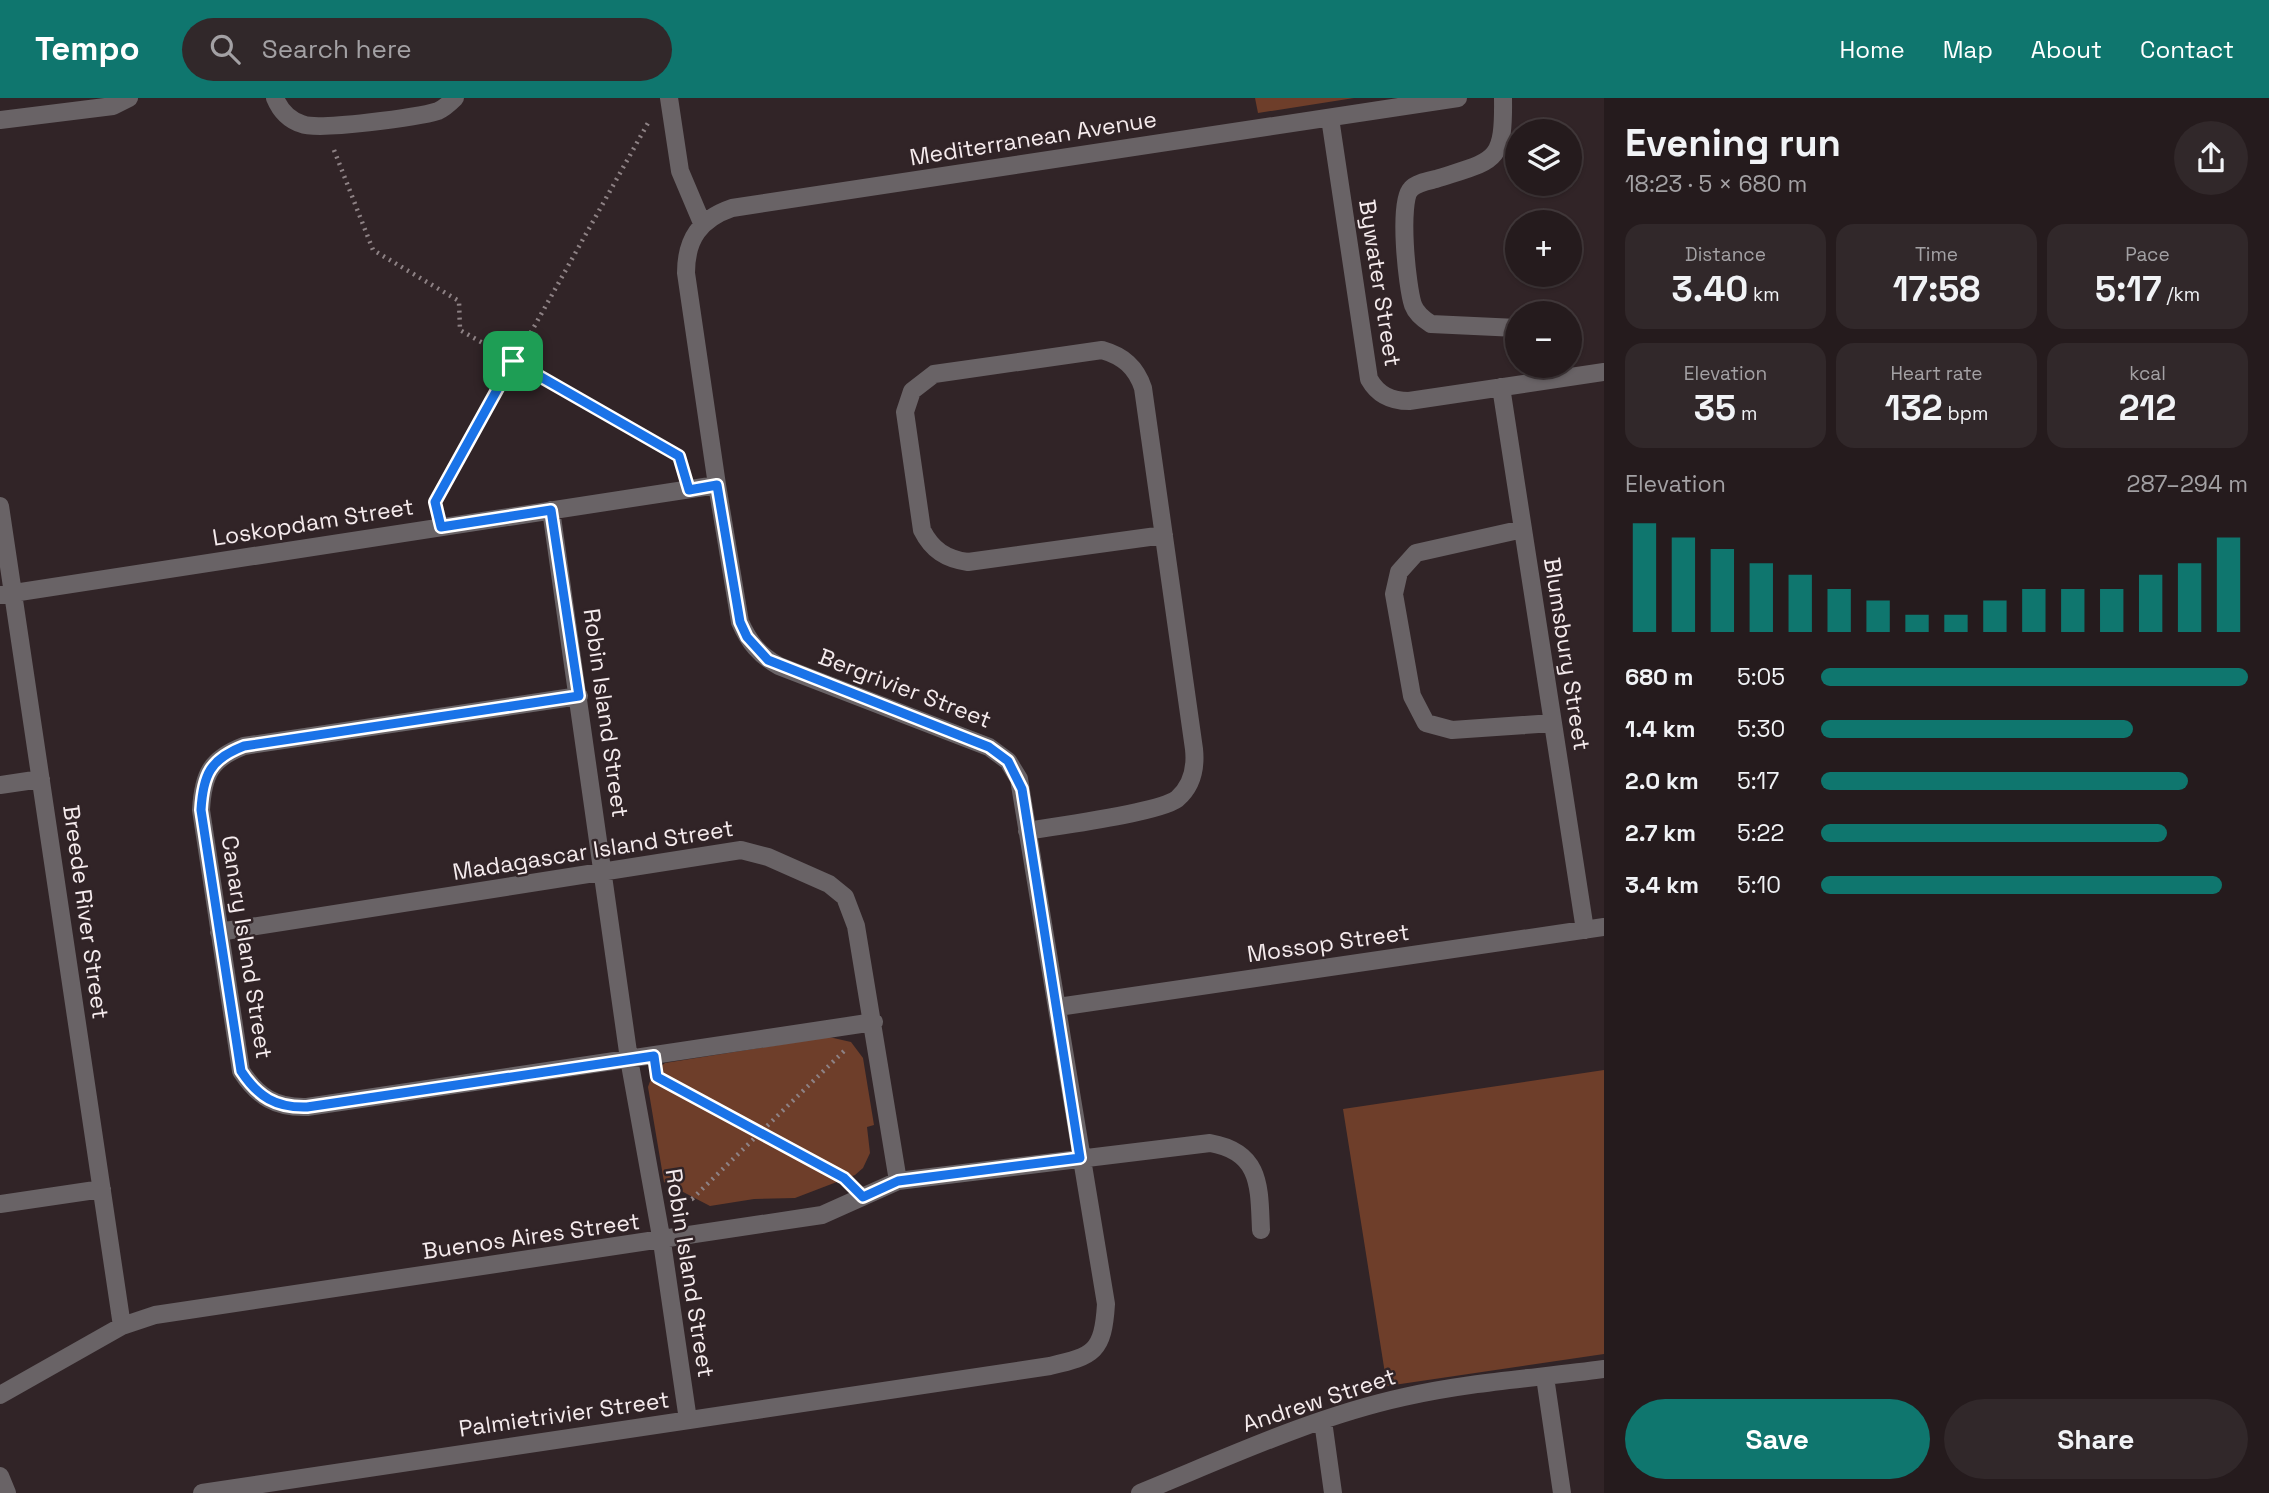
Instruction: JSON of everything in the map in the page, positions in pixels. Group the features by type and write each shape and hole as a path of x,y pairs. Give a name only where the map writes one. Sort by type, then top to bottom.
{"street":[{"path":"0,120 113,106 129,98"},
{"path":"275,98 292,120 302,125 324,127 428,113 447,106 455,98"},
{"name":"Mediterranean Avenue","path":"702,223 713,215 732,208 1330,118 1395,103 1458,98"},
{"path":"1503,98 1503,133 1501,145 1493,158 1412,187 1404,200 1403,218 1413,305 1421,317 1431,324 1505,327"},
{"path":"669,99 680,171 702,223"},
{"name":"Bywater Street","path":"1330,118 1369,379 1374,387 1399,401 1501,387 1530,378"},
{"name":"Bergrivier Street","path":"702,223 689,247 686,273 740,622 758,651 779,666 1000,753 1019,779 1058,1007 1080,1158 1107,1304 1105,1327 1096,1348"},
{"path":"1027,831 1164,806 1187,788 1193,775 1194,749 1164,535 1143,388 1133,368 1125,360 1102,350 1089,350 934,374 912,391 905,412 922,530 927,541 946,556 968,562 1164,535"},
{"name":"Bywater Street","path":"1582,372 1604,372"},
{"name":"Blumsbury Street","path":"1501,387 1585,930"},
{"name":"Loskopdam Street","path":"7,594 717,485"},
{"name":"Breede River Street","path":"0,506 7,594 41,779 122,1326"},
{"name":"Robin Island Street","path":"551,510 605,873 629,1059 662,1242 688,1420"},
{"path":"1523,530 1416,553 1399,572 1394,594 1412,696 1426,723 1451,730 1553,723"},
{"name":"Canary Island Street","path":"579,696 244,746 221,755 205,781 201,810 241,1071 253,1090 287,1108 874,1022"},
{"path":"0,785 41,779"},
{"name":"Madagascar Island Street","path":"219,932 741,850 806,871 845,897 856,926 874,1022 898,1181"},
{"name":"Mossop Street","path":"1058,1007 1604,927"},
{"name":"Buenos Aires Street","path":"0,1395 122,1326 155,1315 662,1242 822,1216 898,1181 1198,1144 1222,1145 1242,1157 1255,1173 1259,1183 1261,1230"},
{"path":"0,1204 102,1189"},
{"name":"Palmietrivier Street","path":"202,1493 1050,1366 1085,1358 1096,1348"},
{"name":"Andrew Street","path":"1140,1493 1323,1421 1406,1396 1604,1368"},
{"path":"1545,1377 1562,1493"},
{"path":"1323,1421 1333,1493"},
{"path":"0,1476 7,1493"}],"path":[{"path":"441,527 435,502 650,119 669,99"},
{"path":"324,127 373,250 459,300 460,330 679,456 689,490"},
{"path":"654,1202 692,1199 852,1043 852,1026"},
{"path":"654,1056 657,1077 844,1178 863,1197"}],"shaded area":[{"path":"1255,98 1354,98 1258,113"},
{"path":"829,1037 851,1042 863,1058 874,1125 867,1127 870,1153 863,1168 855,1175 795,1198 754,1199 710,1206 664,1182 648,1087 653,1073 665,1063"},
{"path":"1604,1070 1604,1354 1387,1386 1343,1109"}],"route":[{"path":"513,361 679,456 689,490 717,485 740,622 747,637 768,660 989,747 1000,753 1015,769 1022,789 1080,1158 898,1181 863,1197 844,1178 657,1077 654,1056 307,1107 287,1108 253,1090 241,1071 201,810 202,790 208,773 221,755 244,746 579,696 551,510 441,527 435,502 513,361"}]}
